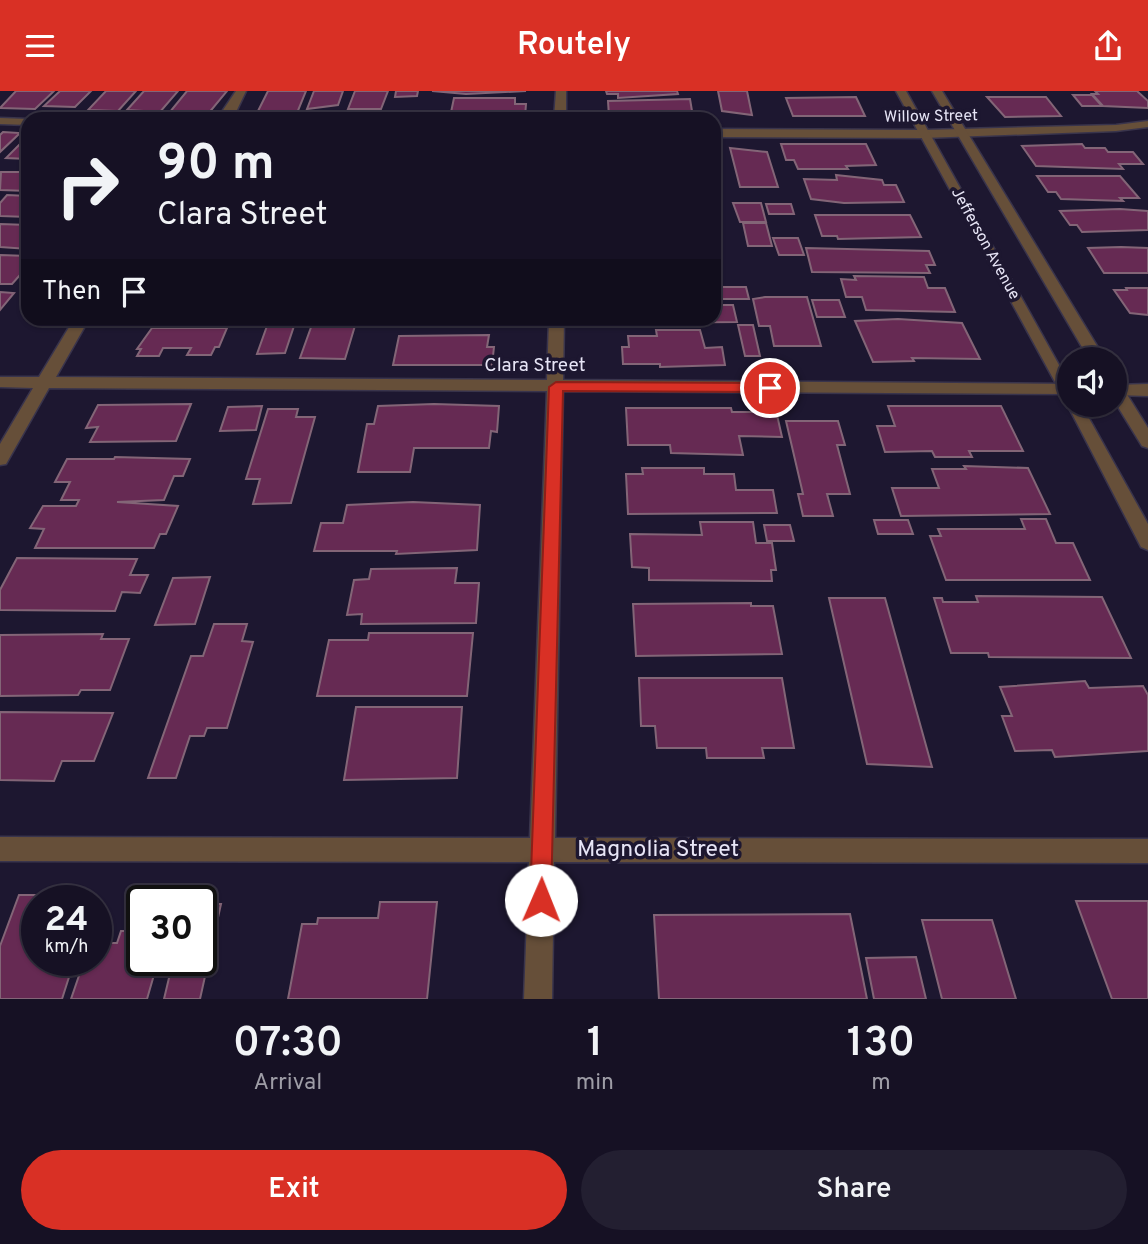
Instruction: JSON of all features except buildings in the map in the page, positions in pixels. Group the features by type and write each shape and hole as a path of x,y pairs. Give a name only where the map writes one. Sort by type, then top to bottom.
{"street":[{"path":"230,112 241,91"},
{"path":"560,112 561,91"},
{"name":"Jefferson Avenue","path":"901,91 1057,373"},
{"name":"Jefferson Avenue","path":"937,91 1090,347"},
{"path":"0,121 21,122"},
{"name":"Willow Street","path":"721,133 924,134 1148,124"},
{"path":"0,459 77,326"},
{"path":"538,999 557,326"},
{"name":"Clara Street","path":"0,382 1057,395"},
{"path":"1127,389 1148,390"},
{"path":"1127,408 1148,442"},
{"name":"Jefferson Avenue","path":"1081,417 1148,542"},
{"name":"Magnolia Street","path":"0,849 1148,851"}],"route":[{"path":"541,900 556,387 770,388"}]}
